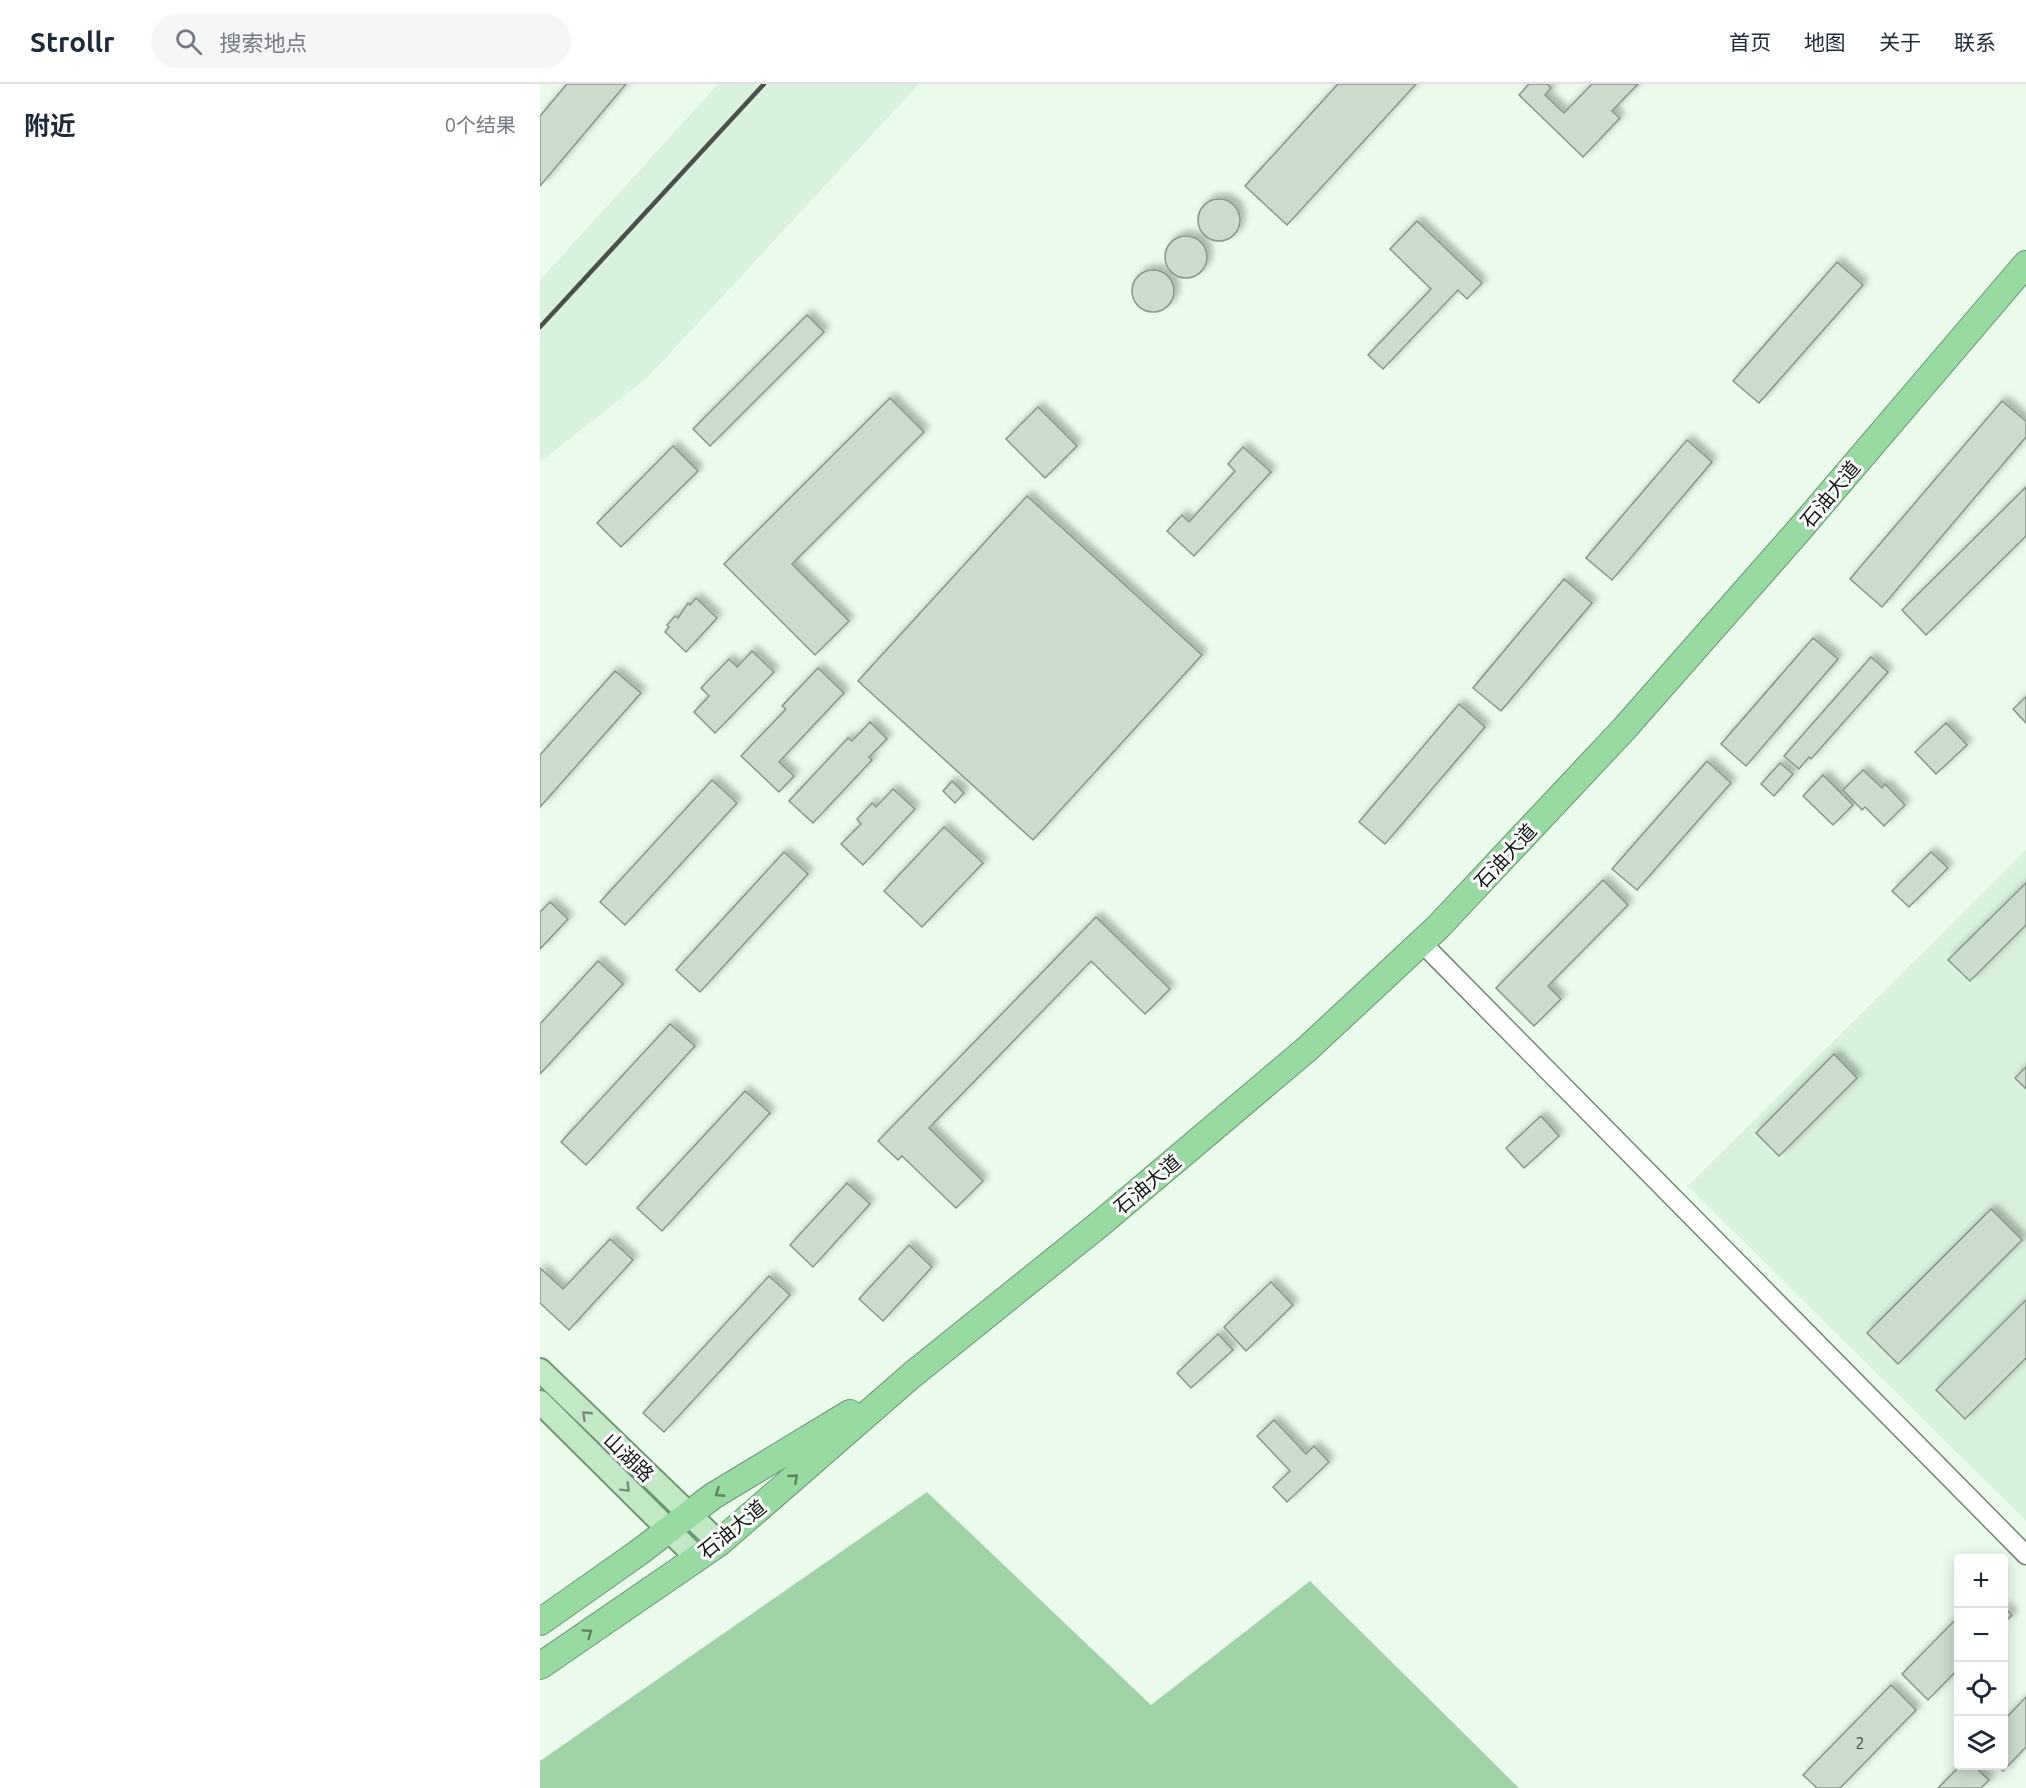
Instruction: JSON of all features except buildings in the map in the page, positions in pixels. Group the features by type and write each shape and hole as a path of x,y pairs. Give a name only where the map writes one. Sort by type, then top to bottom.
{"highway":[{"name":"石油大道","path":"540,1666 719,1543 912,1375 1101,1223 1298,1057 1421,942 1624,729 1800,529 2026,264"},
{"name":"石油大道","path":"540,1622 638,1554 713,1496 912,1375"}],"main road":[{"name":"山湖路","path":"540,1370 679,1523 698,1558"},
{"name":"山湖路","path":"540,1402 679,1523 719,1543"}],"street":[{"path":"1421,942 2026,1555"}],"shaded area":[{"path":"718,84 919,84 647,378 540,462 540,280"},
{"path":"2026,850 2026,1521 1688,1186"}],"green space":[{"path":"927,1492 1151,1705 1310,1581 1519,1788 540,1788 540,1761"}],"railway":[{"path":"540,327 764,84"}]}
